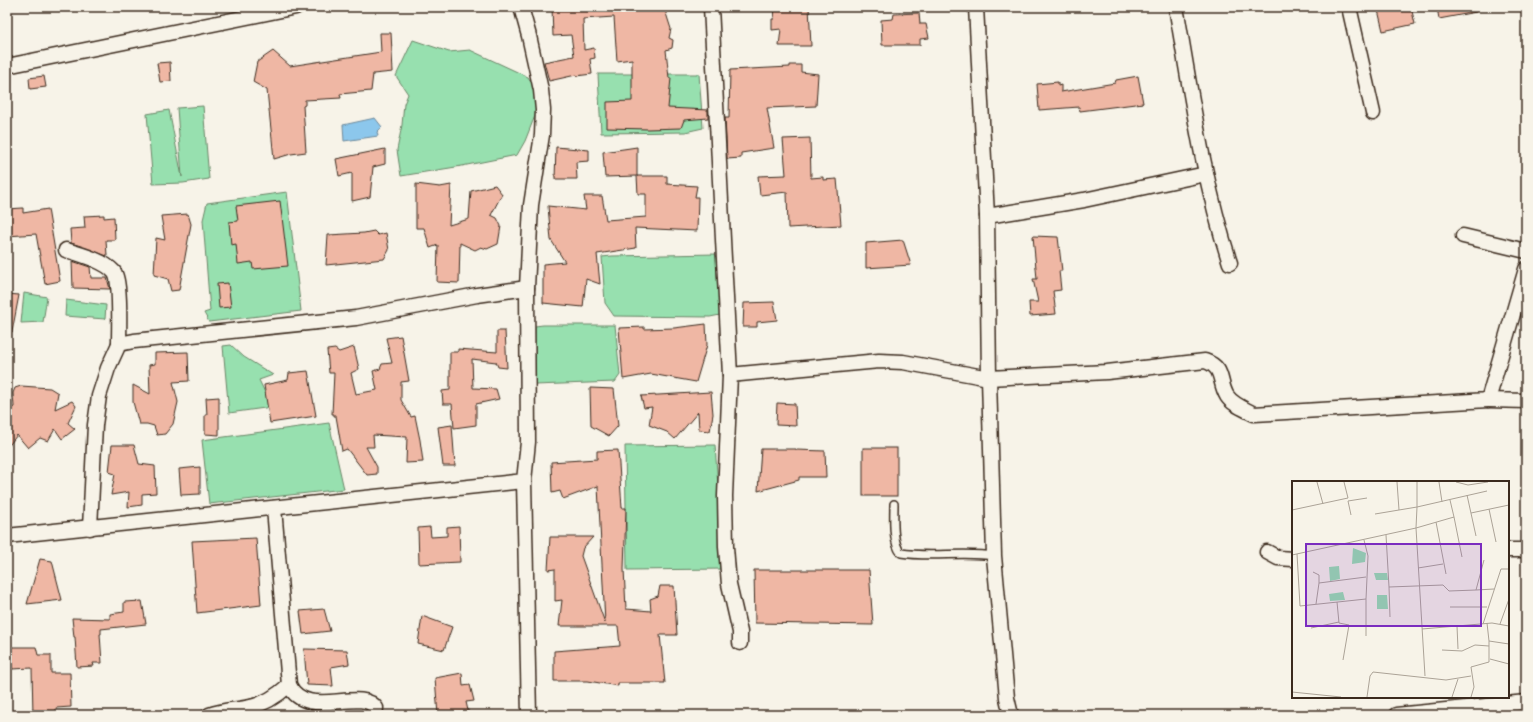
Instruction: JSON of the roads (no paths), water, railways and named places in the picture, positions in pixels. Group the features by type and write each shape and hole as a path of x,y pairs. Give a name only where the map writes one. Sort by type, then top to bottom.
{"street":[{"path":"7,66 296,7"},
{"path":"521,7 541,90 543,110 542,135 531,205 527,288 528,442 524,481 529,715"},
{"path":"711,7 730,375 725,496 726,547 729,584 740,632 740,643"},
{"path":"976,7 987,216 989,378 994,556 1007,698 1011,715"},
{"path":"1176,7 1206,174 1219,229 1230,263"},
{"path":"1349,7 1372,112"},
{"path":"987,216 1084,200 1206,174"},
{"path":"1463,236 1526,251"},
{"path":"66,250 91,258 113,271 116,275 118,297 119,344 108,368 99,396 94,425 90,528"},
{"path":"1488,400 1526,270"},
{"path":"119,344 134,341 356,318 478,295 527,288"},
{"path":"730,375 879,361 903,362 989,378 1107,372 1205,361 1213,364 1219,371 1228,396 1237,405 1254,414 1488,400 1526,400"},
{"path":"7,536 524,481"},
{"path":"274,508 288,686 291,691 299,697 312,702 364,700 372,703 376,708 375,715"},
{"path":"1509,550 1526,550"},
{"path":"1267,552 1278,558 1292,559"},
{"path":"209,715 263,703 279,694 288,686"},
{"path":"1396,715 1526,702"}],"lane":[{"path":"894,504 896,538 900,553 934,555 983,554 994,556"}],"water":[{"path":"375,118 382,127 377,132 378,136 344,141 343,125"}]}
